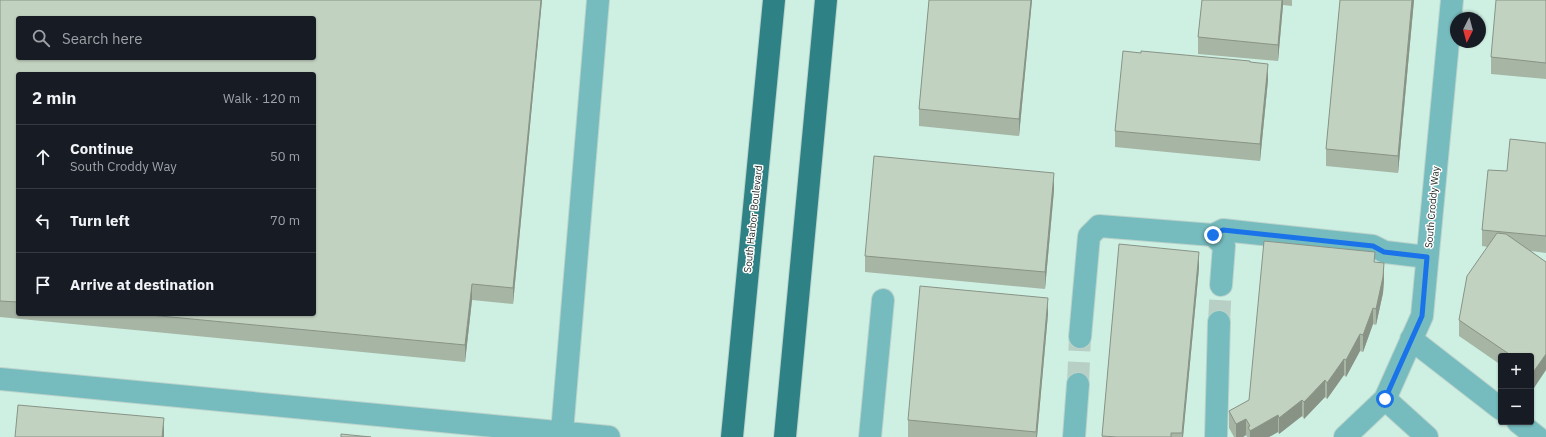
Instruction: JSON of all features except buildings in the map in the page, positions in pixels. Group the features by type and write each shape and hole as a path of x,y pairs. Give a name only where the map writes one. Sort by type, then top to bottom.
{"main road":[{"name":"South Harbor Boulevard","path":"732,437 774,0"},
{"path":"785,437 826,0"}],"street":[{"path":"562,432 598,0"},
{"name":"South Croddy Way","path":"1345,437 1385,399 1422,316 1452,0"},
{"path":"1080,337 1089,236 1099,226 1213,235 1223,230 1373,246 1384,252 1427,257"},
{"path":"1213,235 1224,246 1221,286"},
{"path":"870,437 883,300"},
{"path":"1216,437 1219,322"},
{"path":"1412,339 1498,407"},
{"path":"0,379 609,437"},
{"path":"1074,437 1078,384"},
{"path":"1385,399 1427,437"},
{"path":"1522,425 1537,437"}],"shaded area":[{"path":"0,0 1546,0 1546,437 0,437"}],"tunnel":[{"path":"1219,322 1221,285"},
{"path":"1078,384 1080,337"}],"route":[{"path":"1213,235 1223,230 1373,246 1384,252 1427,257 1422,316 1385,399"}]}
